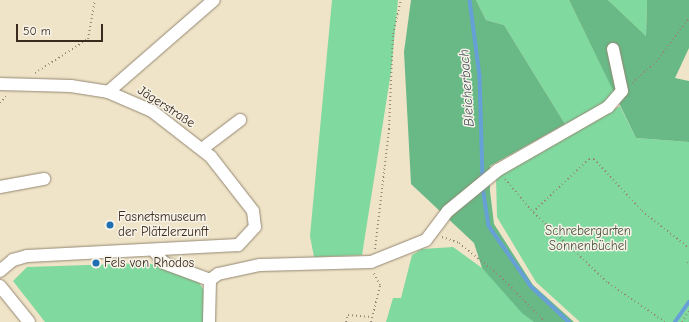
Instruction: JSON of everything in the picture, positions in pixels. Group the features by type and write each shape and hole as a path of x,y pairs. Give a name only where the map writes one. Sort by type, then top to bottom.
{"street":[{"path":"108,92 214,0"},
{"path":"210,280 218,274 260,265 371,262 426,240 448,211 498,170 600,114 622,91 613,49"},
{"name":"Jägerstraße","path":"0,84 31,83 108,92 152,111 202,149 253,211 255,227 246,240 238,245 155,252"},
{"path":"202,149 240,120"},
{"path":"0,187 44,179"},
{"path":"0,271 13,260 27,256 155,252 164,262 210,280"},
{"path":"209,322 210,280"},
{"path":"0,286 29,322"}],"path":[{"path":"31,83 34,73 88,39 95,0"},
{"path":"371,322 380,285 371,262 389,129 393,34 401,0"},
{"path":"622,91 656,62 689,18"},
{"path":"533,212 589,159 594,159 642,211 689,248"},
{"path":"498,170 533,212 607,282 665,322"},
{"path":"426,240 442,237 459,242 500,276 545,322"},
{"path":"682,322 689,312"},
{"path":"346,322 348,315 372,317"}],"green space":[{"path":"332,0 398,0 391,72 362,255 314,257 310,236"},
{"path":"411,0 476,0 486,20 504,25 565,124 490,166 490,191 494,224 533,285 574,322 534,322 522,313 482,268 474,243 411,184 404,52"},
{"path":"476,0 569,0 615,94 587,116 565,124 504,25 486,20"},
{"path":"569,0 608,0 646,36 647,0 689,0 689,48 675,78 689,81 689,142 636,138"},
{"path":"608,0 647,0 646,36"},
{"name":"Schrebergarten Sonnenbüchel","path":"620,106 636,138 689,142 689,322 580,322 536,282 497,217 496,178"},
{"path":"453,247 482,268 534,322 386,322 393,298 401,298 412,255 422,249"},
{"path":"148,263 197,279 207,296 205,322 45,322 13,281 27,267"}],"waterway":[{"name":"Bleicherbach","path":"470,0 480,76 483,175"},
{"name":"Bleicherbach","path":"483,188 489,226 531,286 569,322"},
{"name":"Bleicherbach","path":"675,322 689,302"}],"place":[{"name":"Fasnetsmuseum der Plätzlerzunft","path":"110,225"},
{"name":"Fels von Rhodos","path":"96,263"}]}
